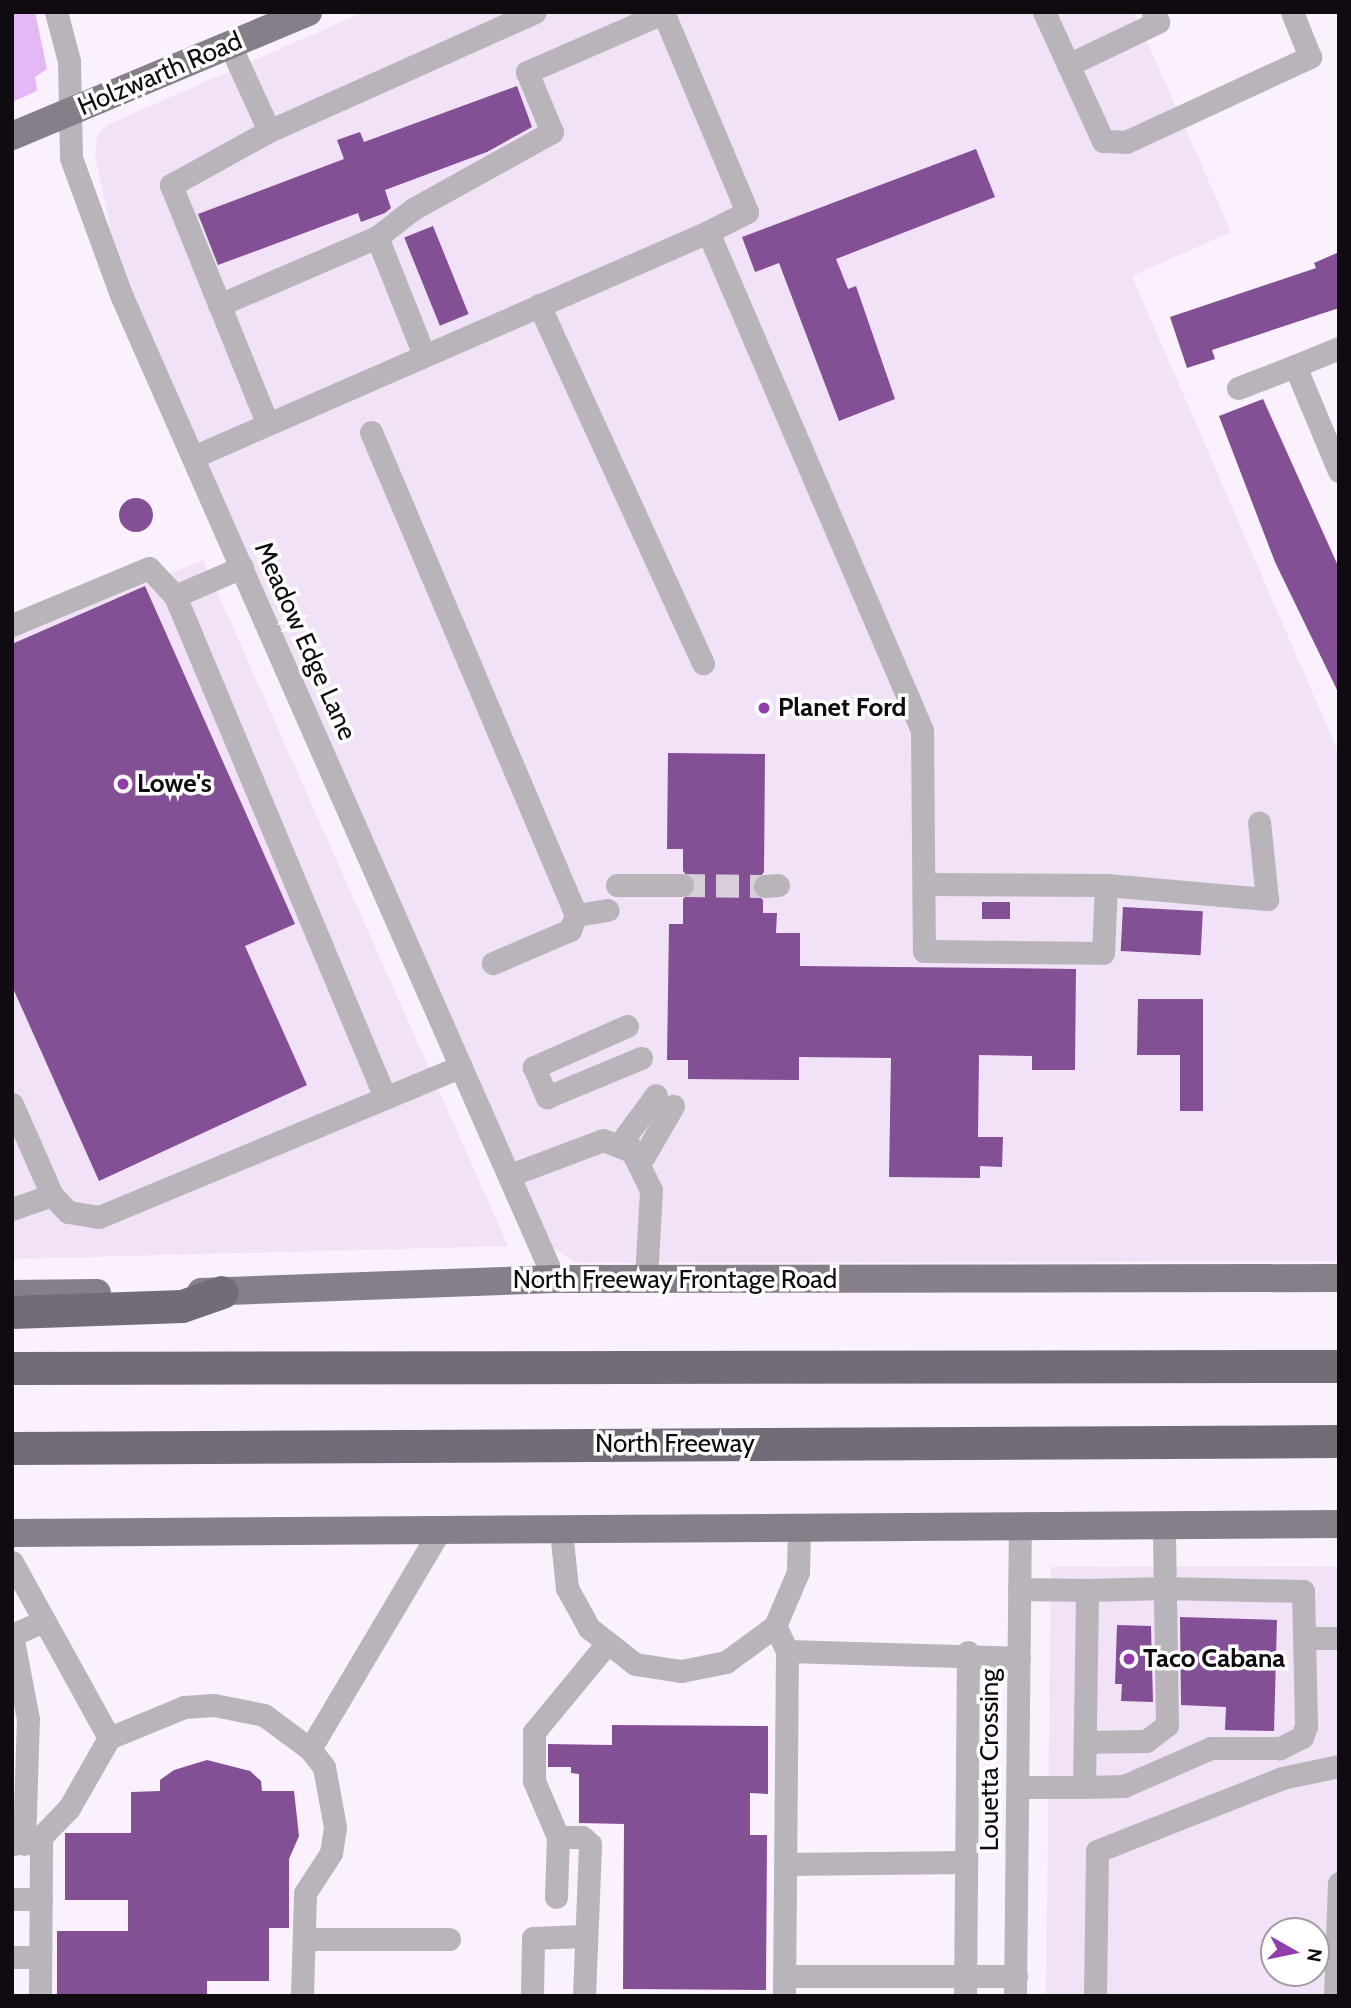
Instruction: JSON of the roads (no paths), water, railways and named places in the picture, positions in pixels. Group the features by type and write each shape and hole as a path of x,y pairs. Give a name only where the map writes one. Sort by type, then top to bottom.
{"highway":[{"path":"12,1312 183,1306 222,1292"},
{"path":"12,1368 1339,1366"},
{"name":"North Freeway","path":"12,1448 1339,1441"}],"main road":[{"name":"Holzwarth Road","path":"12,136 308,12"},
{"name":"North Freeway Frontage Road","path":"12,1294 222,1292 554,1279 1339,1278"},
{"path":"12,1532 439,1532 1020,1524 1339,1524"}],"street":[{"name":"Meadow Edge Lane","path":"56,12 69,61 71,158 122,297 554,1279"},
{"path":"267,423 171,185 269,131 535,12"},
{"path":"1044,12 1102,141 1126,142 1310,57 1292,12"},
{"path":"1068,65 1158,22 1153,12"},
{"path":"193,457 708,232 747,212 663,13 527,72 552,132 413,209 377,237 219,305"},
{"path":"230,45 269,131"},
{"path":"708,232 922,730 924,951 1103,953 1106,885"},
{"path":"377,237 424,355"},
{"path":"539,305 703,663"},
{"path":"1238,388 1339,348"},
{"path":"1295,366 1339,471"},
{"path":"371,432 576,915 570,930 493,963"},
{"path":"175,596 242,567"},
{"path":"12,625 149,568 175,596 384,1095"},
{"path":"924,884 1106,885 1267,899 1259,822"},
{"path":"617,885 682,885"},
{"path":"576,915 608,910"},
{"path":"627,1026 534,1067 547,1097 641,1058"},
{"path":"12,1104 52,1195 68,1212 99,1217 384,1095 461,1066"},
{"path":"510,1175 603,1140 644,1156 665,1101"},
{"path":"630,1151 651,1190 646,1278"},
{"path":"12,1209 52,1195"},
{"name":"Louetta Crossing","path":"1015,1986 1020,1524"},
{"path":"1085,1742 1146,1741 1167,1725 1164,1524"},
{"path":"561,1531 567,1588 606,1646 654,1669 708,1668 747,1651 775,1626 798,1572 799,1527"},
{"path":"310,1749 439,1532"},
{"path":"12,1562 109,1738"},
{"path":"1018,1787 1124,1786 1211,1748 1280,1748 1302,1737 1306,1726 1303,1591 1019,1589"},
{"path":"1084,1787 1087,1590"},
{"path":"40,1996 41,1899 26,1842 28,1719 12,1635 44,1622"},
{"path":"775,1626 787,1651 784,1986 1015,1986"},
{"path":"1305,1637 1339,1638"},
{"path":"556,1897 558,1837 534,1781 534,1732 606,1646"},
{"path":"787,1651 968,1652 1019,1658"},
{"path":"965,1986 968,1652"},
{"path":"26,1842 69,1808 109,1738 184,1707 214,1704 264,1715 310,1749 324,1767 335,1827 331,1853 305,1893 302,1996"},
{"path":"1280,1748 1282,1777"},
{"path":"1095,1996 1097,1851 1282,1777 1339,1766"},
{"path":"558,1837 582,1837 590,1844 590,1927 584,1936 584,1996"},
{"path":"785,1864 966,1861"},
{"path":"1335,1996 1339,1883"},
{"path":"12,1899 41,1899"},
{"path":"532,1996 533,1938 584,1936"},
{"path":"304,1939 449,1938"},
{"path":"12,1957 40,1958"}],"tunnel":[{"path":"682,885 765,886"}],"place":[{"name":"Planet Ford","path":"764,708"},
{"name":"Lowe's","path":"123,784"},
{"name":"Taco Cabana","path":"1129,1659"}]}
